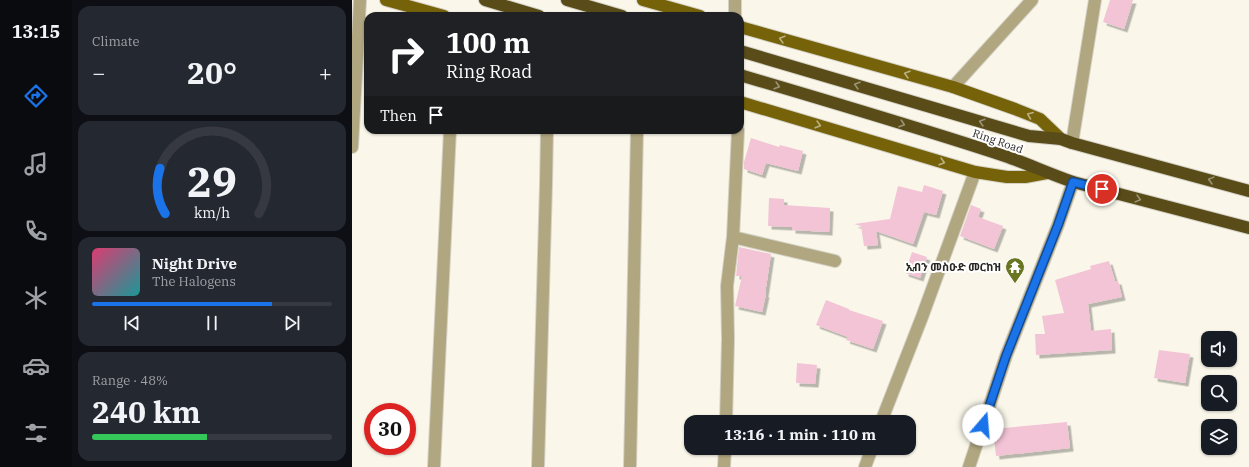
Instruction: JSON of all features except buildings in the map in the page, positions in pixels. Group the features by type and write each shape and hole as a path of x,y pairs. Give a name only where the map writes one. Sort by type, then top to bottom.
{"highway":[{"path":"486,0 526,12"},
{"path":"567,0 608,12"},
{"name":"Ring Road","path":"744,52 1030,136 1066,141 1249,191"},
{"name":"Ring Road","path":"744,76 852,108 1006,157 1073,182 1249,228"}],"main road":[{"path":"386,0 430,12"},
{"path":"643,0 686,12"},
{"path":"744,28 953,87 1040,119 1066,141"},
{"path":"744,104 975,172 1007,177 1024,177 1047,173"}],"street":[{"path":"352,147 360,0"},
{"path":"735,0 735,12"},
{"path":"953,87 1032,0"},
{"path":"1066,141 1095,0"},
{"path":"434,467 450,134"},
{"path":"538,467 547,134"},
{"path":"630,467 636,134"},
{"path":"726,415 728,339 727,286 733,237 738,134"},
{"path":"885,415 975,172"},
{"path":"969,467 1006,356 1073,182"},
{"path":"733,237 834,261"},
{"path":"724,467 725,455"},
{"path":"866,467 870,455"}],"place":[{"name":"ኢብን መስዑድ መርከዝ","path":"1015,284"}],"route":[{"path":"983,425 1006,356 1058,225 1073,182 1102,189"}]}
